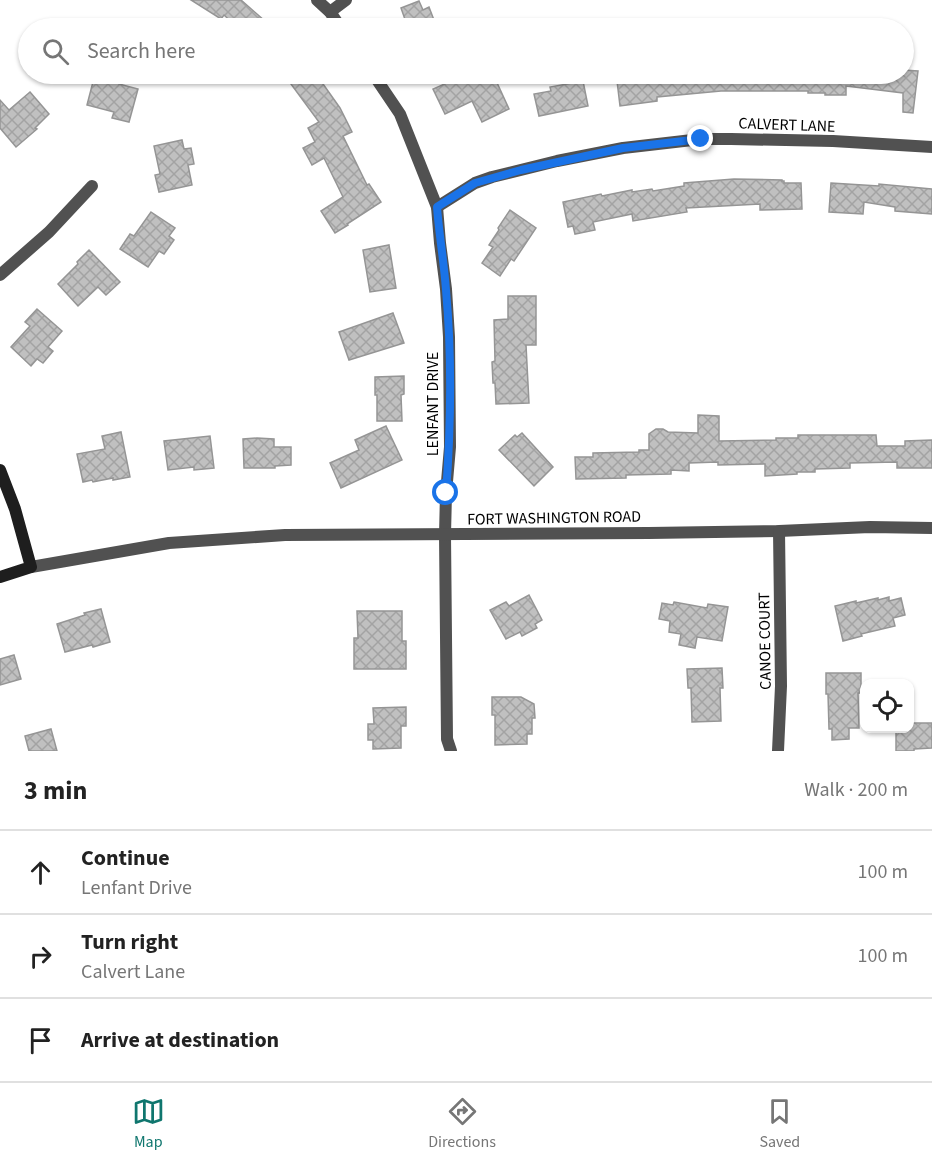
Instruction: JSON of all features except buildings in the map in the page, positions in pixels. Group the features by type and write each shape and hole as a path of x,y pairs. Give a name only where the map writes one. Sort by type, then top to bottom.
{"main road":[{"path":"0,470 15,508 31,567"},
{"name":"FORT WASHINGTON ROAD","path":"0,576 31,567"}],"street":[{"path":"317,0 334,18"},
{"path":"330,12 346,0"},
{"name":"LENFANT DRIVE","path":"380,84 399,114 437,207 446,288 450,447 445,535 447,739 451,751"},
{"name":"CALVERT LANE","path":"437,207 475,183 492,177 623,148 701,139 833,141 932,147"},
{"path":"0,275 49,232 92,186"},
{"name":"FORT WASHINGTON ROAD","path":"31,567 169,543 285,535 932,528"},
{"name":"CANOE COURT","path":"778,751 781,686 779,531"}],"route":[{"path":"446,493 450,447 449,336 437,207 475,183 492,177 623,148 701,139"}]}
